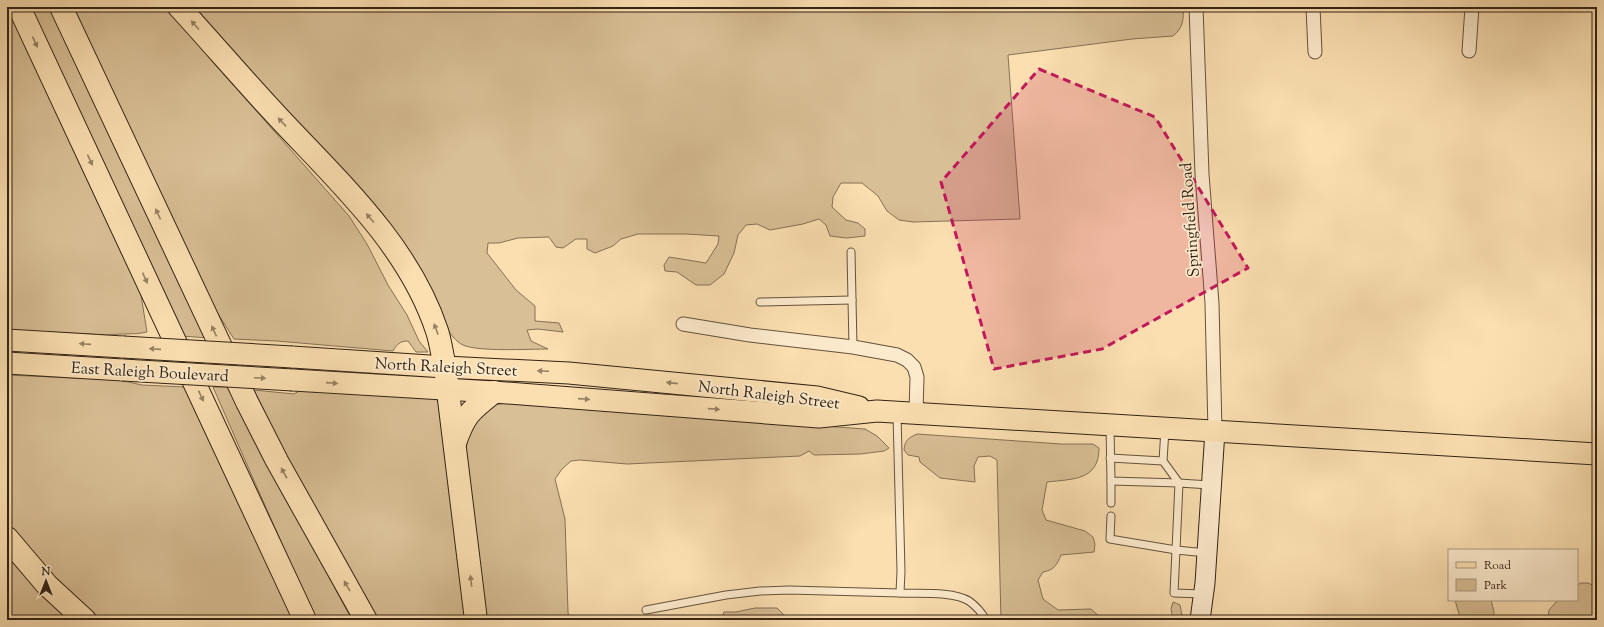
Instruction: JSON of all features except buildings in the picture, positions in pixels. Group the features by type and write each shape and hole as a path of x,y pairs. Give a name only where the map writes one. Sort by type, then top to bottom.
{"highway":[{"path":"19,7 305,620"},
{"path":"61,7 247,402 277,461 366,620"},
{"path":"179,7 279,118 343,186 376,225 402,259 422,296 437,332 445,367 476,620"},
{"path":"454,445 462,423 471,410 494,392"},
{"path":"7,538 47,585 85,620"}],"main road":[{"name":"East Raleigh Boulevard","path":"7,340 292,357"},
{"name":"North Raleigh Street","path":"292,357 445,367 569,372 817,397 877,411"},
{"name":"East Raleigh Boulevard","path":"7,363 293,380"},
{"name":"North Raleigh Street","path":"293,380 494,392 819,416 877,411"},
{"path":"877,411 1597,454"},
{"path":"1200,620 1208,553 1215,431"}],"street":[{"name":"Springfield Road","path":"1196,7 1202,174 1212,304 1215,431"},
{"path":"1313,7 1315,52"},
{"path":"1469,51 1472,7"},
{"path":"682,324 750,335 853,347 897,355 907,360 914,367 917,377 907,413"}],"lane":[{"path":"851,252 853,347"},
{"path":"760,302 852,300"},
{"path":"900,593 907,413"},
{"path":"1110,425 1111,503"},
{"path":"1165,428 1163,460 1179,483 1174,593 1204,594"},
{"path":"1110,458 1141,463 1163,460"},
{"path":"1111,481 1140,480 1212,485"},
{"path":"1111,516 1110,539 1176,550 1208,553"},
{"path":"646,610 726,595 760,591 789,590 900,593 957,596 969,601 981,612 986,620"}],"highlighted area":[{"path":"1039,69 1155,117 1248,268 1102,349 994,369 941,182"}],"green space":[{"path":"7,7 98,203 140,289 147,332 109,335 7,330"},
{"path":"27,7 54,7 209,338 181,336"},
{"path":"74,7 172,7 208,49 207,55 349,216 367,244 388,285 407,315 419,341 428,352 416,352 408,341 399,343 393,351 277,341 234,339 215,309 123,116"},
{"path":"195,7 1183,7 1183,15 1181,26 1173,36 1132,39 1008,55 1020,219 913,222 899,220 887,211 878,196 862,183 841,183 833,197 832,207 846,220 858,223 865,229 865,236 847,238 830,236 826,225 819,219 803,224 770,230 757,224 746,225 738,235 734,253 724,274 710,285 696,285 677,272 665,271 664,265 669,257 706,263 718,244 719,236 638,234 621,239 613,246 595,253 587,249 587,239 576,239 563,248 556,247 549,237 518,238 499,243 488,243 487,253 516,290 535,306 535,321 559,323 563,332 538,329 527,330 531,341 548,349 504,350 470,347 458,342 453,337 274,97"},
{"path":"7,375 119,380 142,385 186,387 293,620 97,620 14,537 7,526"},
{"path":"213,387 227,387 352,620 316,620"},
{"path":"254,390 294,394 299,391 436,398 439,404 470,620 376,620 276,436"},
{"path":"507,403 865,429 877,436 889,448 884,451 860,454 814,455 809,451 800,456 627,464 580,460 571,461 562,469 555,479 565,519 569,620 484,620 464,447 479,413 493,405"},
{"path":"917,434 1061,444 1093,444 1099,448 1098,459 1094,467 1089,472 1074,479 1047,482 1042,510 1046,520 1085,531 1093,537 1095,544 1094,552 1061,555 1055,566 1050,570 1043,572 1038,580 1043,599 1058,610 1091,609 1103,620 1001,620 997,460 990,456 978,457 974,466 975,482 940,478 920,462 919,457 908,455 904,450 905,444 908,440"},
{"path":"7,554 79,620 7,620"},
{"path":"1588,583 1597,587 1597,620 1548,620 1549,610 1557,601 1578,601 1578,584"},
{"path":"1455,601 1491,601 1494,612 1493,620 1458,620 1459,614"},
{"path":"1173,602 1180,605 1183,620 1173,620 1171,609"},
{"path":"755,608 777,608 786,617 785,620 721,620 724,612 736,612"}]}
